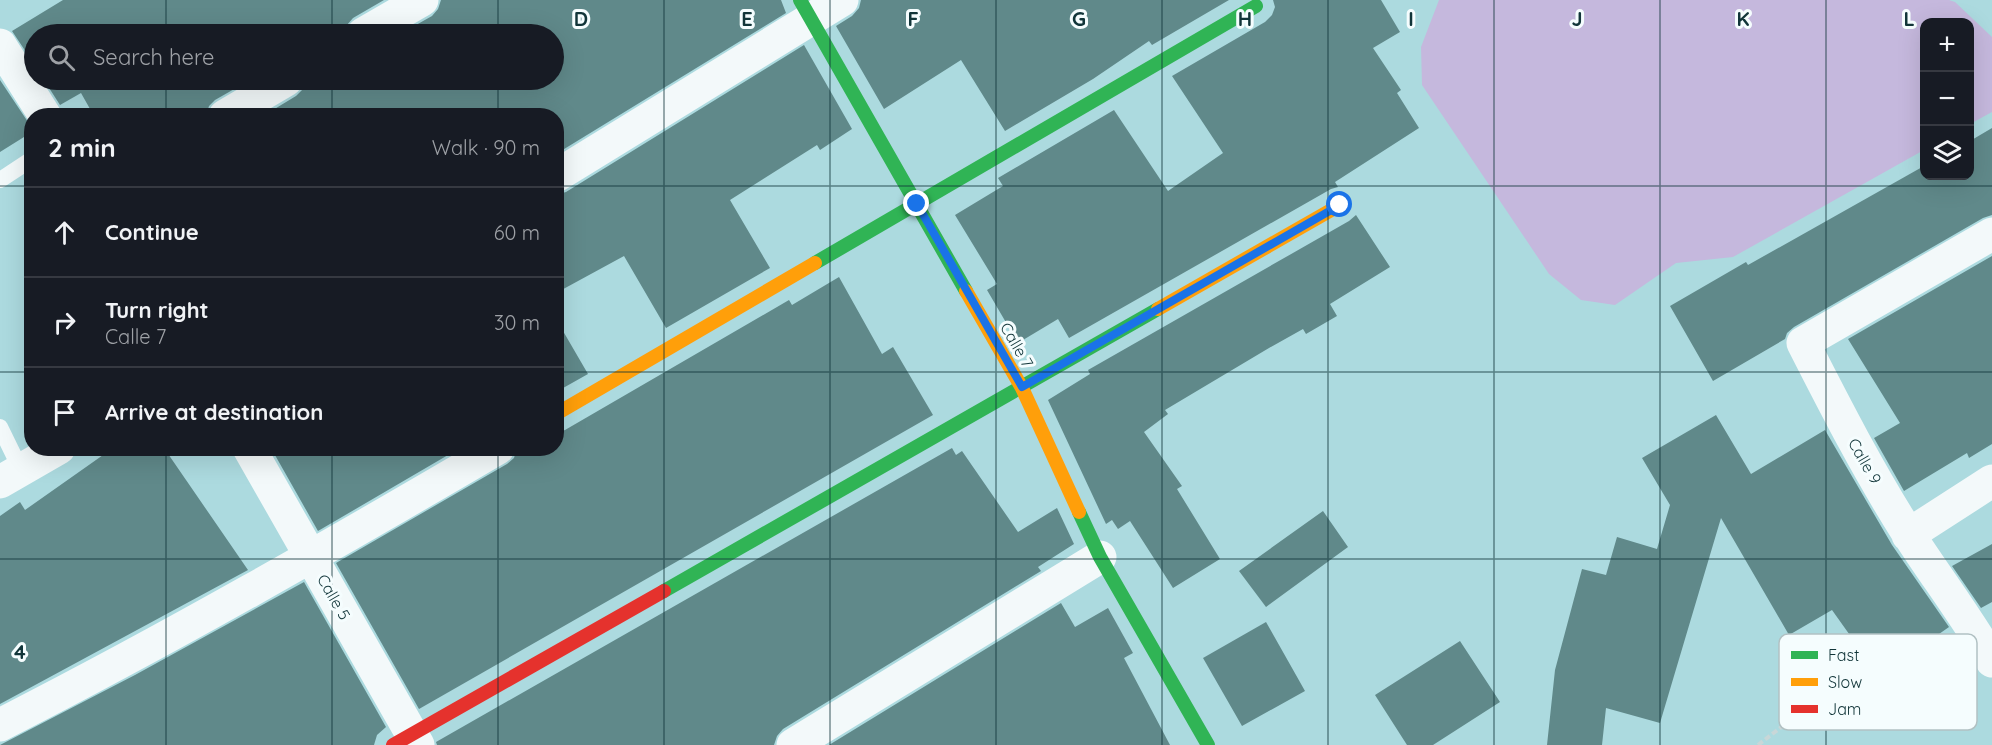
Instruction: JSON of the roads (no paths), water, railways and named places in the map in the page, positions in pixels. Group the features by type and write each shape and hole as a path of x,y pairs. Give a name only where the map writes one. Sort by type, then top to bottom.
{"street":[{"path":"380,24 422,0"},
{"path":"564,171 805,9 842,0"},
{"path":"564,409 1256,6"},
{"name":"Calle 7","path":"805,9 1022,387 1100,557 1201,742"},
{"path":"0,45 24,83"},
{"path":"29,90 40,108"},
{"path":"239,108 269,90"},
{"path":"408,741 1340,205"},
{"name":"Calle 9","path":"1975,634 1908,535 1839,415 1803,343 1992,234"},
{"path":"10,476 45,456"},
{"name":"Calle 5","path":"254,456 311,557 408,741"},
{"path":"0,725 58,696 311,557 484,456"},
{"path":"1908,535 1992,481"},
{"path":"793,745 1100,557"}],"lane":[{"path":"0,180 24,164"},
{"path":"0,427 10,476"}]}
